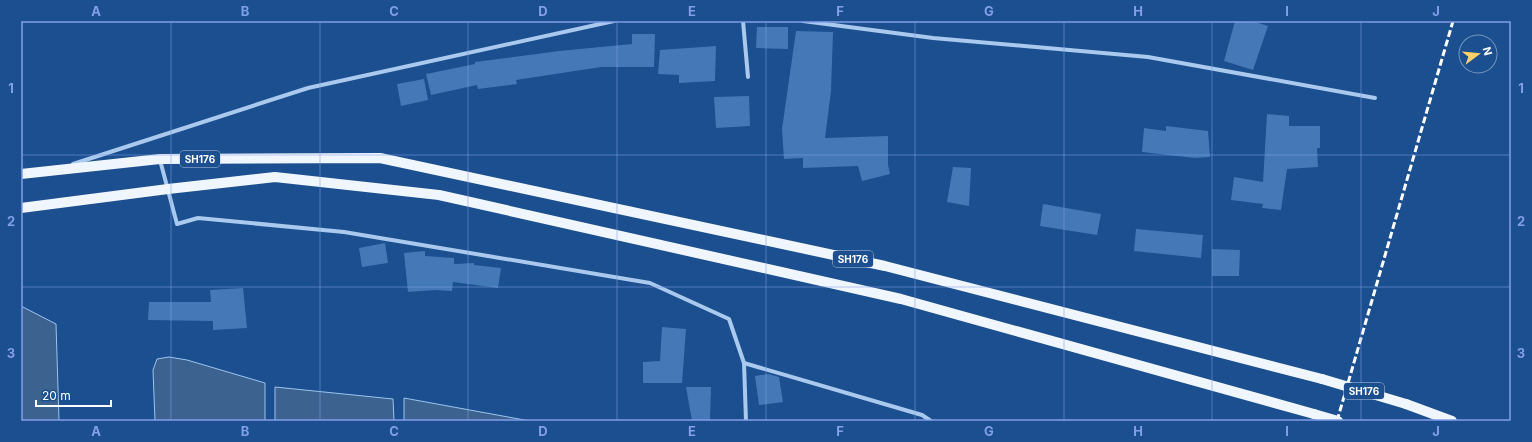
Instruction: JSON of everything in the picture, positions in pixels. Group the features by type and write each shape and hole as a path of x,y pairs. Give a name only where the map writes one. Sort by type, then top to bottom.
{"main road":[{"name":"SH176","path":"21,174 160,159 380,158 885,266 1322,379 1406,404 1452,421"},
{"path":"21,208 275,177 439,195 901,299 1338,421"}],"street":[{"path":"50,172 308,88 614,21"},
{"path":"743,21 748,77"},
{"path":"803,21 933,38 1148,57 1375,98"},
{"path":"160,159 177,224 198,218 344,232 650,283 729,319 744,363 746,421"},
{"path":"744,363 922,415 931,421"}],"water":[{"path":"21,306 56,324 59,421 21,421"},
{"path":"169,357 187,360 265,383 265,421 155,421 153,370 157,359"},
{"path":"275,387 393,399 394,421 275,421"},
{"path":"404,398 530,421 404,421"}],"building":[{"path":"1235,21 1252,21 1268,26 1253,70 1224,61"},
{"path":"757,27 788,27 788,49 756,48"},
{"path":"796,31 833,32 831,91 825,138 888,136 888,165 890,174 862,181 858,166 803,168 803,158 784,159 782,129"},
{"path":"632,34 655,34 654,67 601,67 516,80 517,84 478,89 477,85 431,95 426,74 475,64 475,62 559,51 632,44"},
{"path":"716,46 715,81 679,83 679,75 658,74 660,50"},
{"path":"424,79 428,100 401,106 397,84"},
{"path":"749,96 750,126 716,128 714,97"},
{"path":"1267,114 1289,116 1289,126 1320,126 1320,148 1317,148 1318,167 1287,169 1281,210 1262,208 1263,204 1231,200 1234,177 1263,182"},
{"path":"1166,126 1208,131 1210,157 1195,158 1142,152 1144,128 1166,131"},
{"path":"953,167 971,168 969,206 947,202"},
{"path":"1043,204 1101,214 1097,235 1040,226"},
{"path":"1136,229 1203,235 1201,258 1134,251"},
{"path":"385,243 388,263 362,267 359,248"},
{"path":"1212,249 1240,250 1239,276 1212,276"},
{"path":"425,251 425,256 454,258 454,264 474,263 474,265 501,268 498,288 453,282 452,291 435,290 408,292 404,253"},
{"path":"243,288 247,328 213,330 213,321 148,320 149,302 211,302 210,290"},
{"path":"662,327 686,329 682,383 643,383 643,362 660,361"},
{"path":"768,374 779,377 783,402 759,405 755,376"},
{"path":"686,387 711,387 710,421 692,421"}],"railway":[{"path":"1337,421 1453,21"}]}
